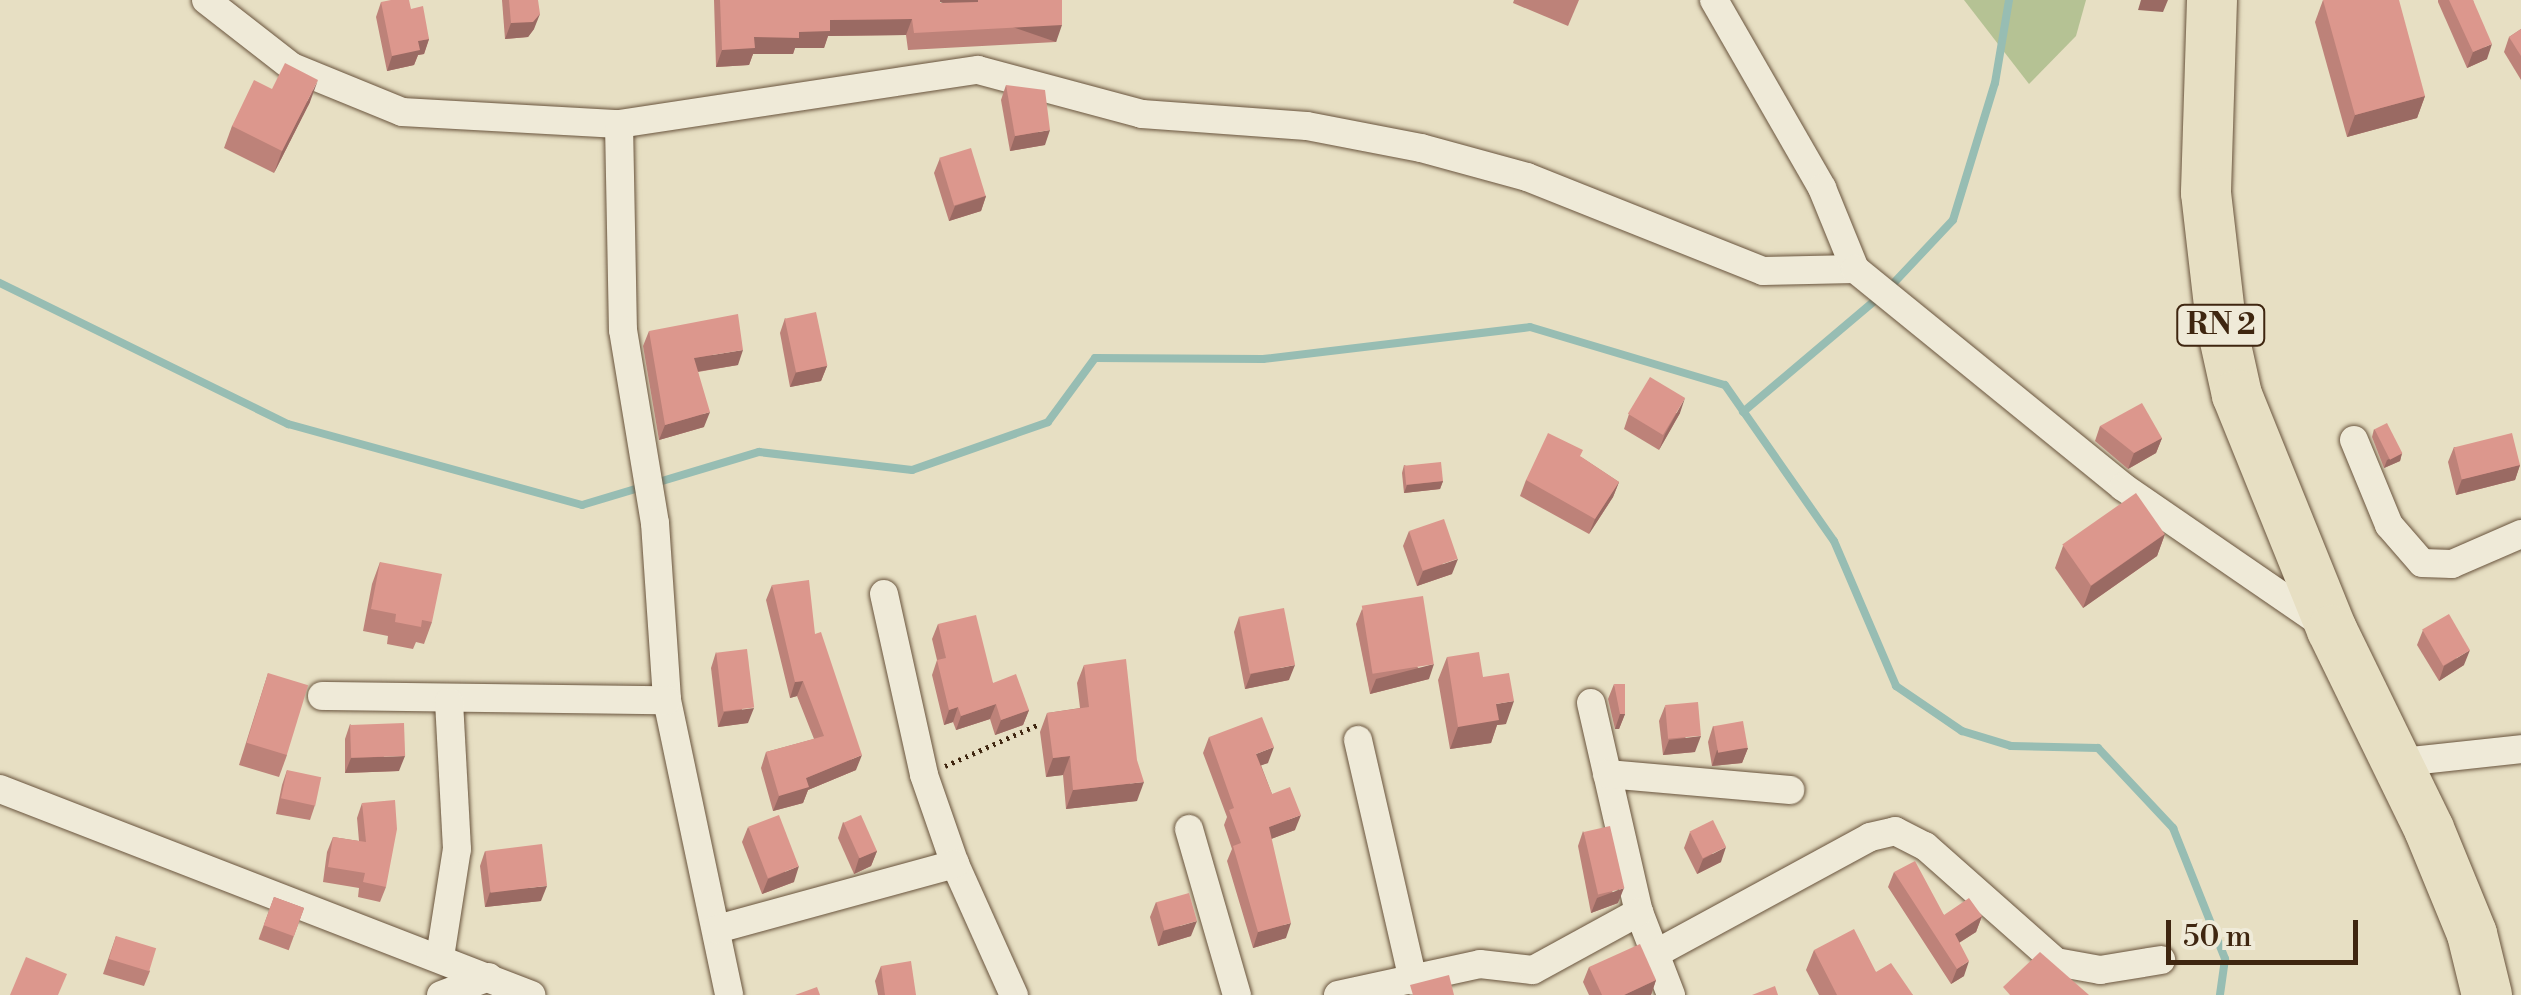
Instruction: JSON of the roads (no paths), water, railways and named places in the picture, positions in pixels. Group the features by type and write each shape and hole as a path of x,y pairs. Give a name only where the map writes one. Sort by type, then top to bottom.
{"highway":[{"name":"RN 2","path":"2212,0 2205,175 2220,323 2237,395 2332,630 2465,916 2487,995"}],"street":[{"path":"206,0 237,9 292,67 402,112 619,124 978,70 1142,114 1306,126 1421,148 1513,172 1763,271 1855,270"},
{"path":"1714,0 1822,188 1855,270 2122,487 2332,630"},
{"path":"619,124 625,191 623,330 653,504 666,700 729,995"},
{"path":"2354,440 2389,526 2422,563 2452,564 2521,534"},
{"path":"884,594 924,775 955,864 1014,995"},
{"path":"322,696 449,702 666,700"},
{"path":"440,958 457,849 449,702"},
{"path":"1591,703 1639,912 1672,995"},
{"path":"1358,740 1413,981"},
{"path":"2393,763 2521,749"},
{"path":"1607,774 1790,790"},
{"path":"0,789 531,995"},
{"path":"1189,830 1238,995"},
{"path":"1653,955 1870,836 1895,832 1925,846 2056,962 2100,970 2161,960"},
{"path":"717,930 955,864"},
{"path":"1338,995 1480,964 1534,970 1639,912"},
{"path":"440,995 489,978"}],"waterway":[{"path":"1889,288 1953,220 1995,83 2009,0"},
{"path":"0,283 288,424 582,505 759,452 912,470 1048,422 1095,358 1263,359 1530,327 1725,385 1834,541 1896,686 1962,731 2011,746 2098,748 2173,828 2225,959 2220,995"},
{"path":"1743,412 1879,297"}]}
